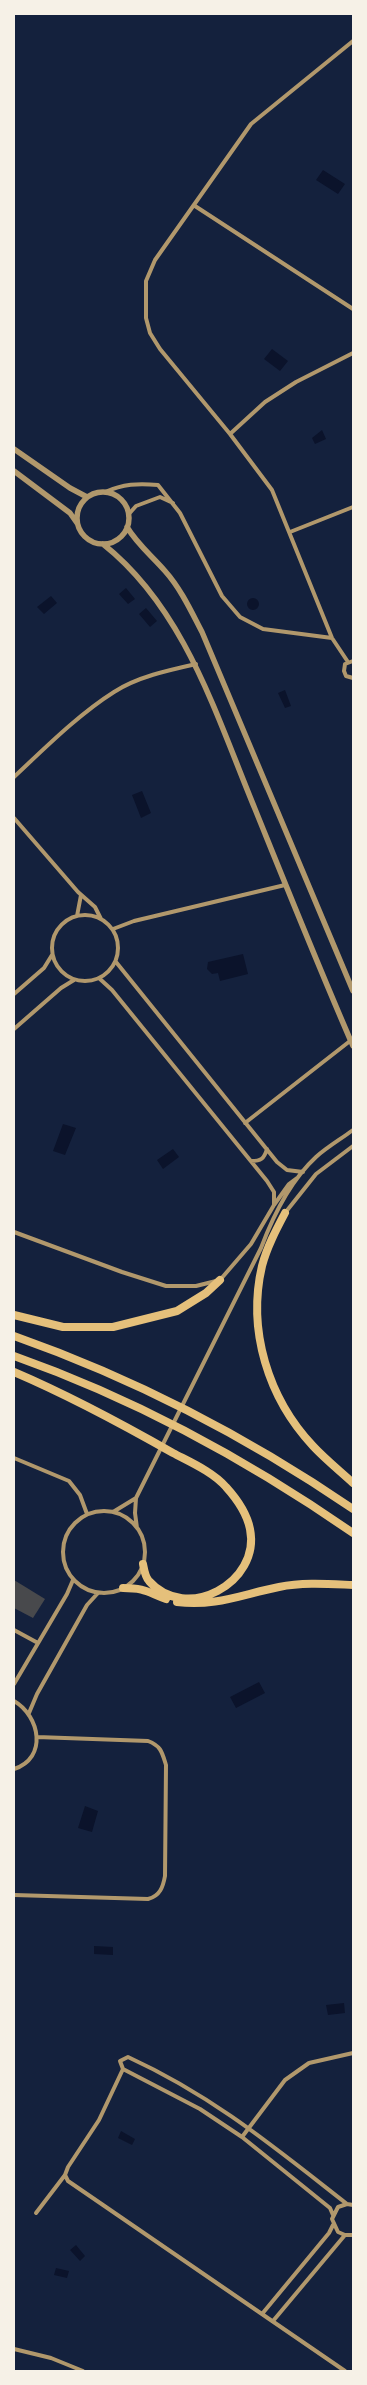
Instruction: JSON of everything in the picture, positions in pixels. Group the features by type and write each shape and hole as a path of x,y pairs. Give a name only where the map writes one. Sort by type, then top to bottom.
{"highway":[{"path":"285,1213 270,1241 262,1266 257,1306 259,1336 266,1367 284,1409 312,1446 353,1483"},
{"path":"14,1315 63,1327 113,1326 177,1310 206,1293 220,1280"},
{"path":"14,1336 98,1369 214,1426 266,1455 353,1510"},
{"path":"14,1356 90,1386 197,1439 253,1470 353,1533"},
{"path":"14,1372 143,1436 198,1467 225,1486 242,1509 250,1529 250,1548 244,1567 234,1580 220,1590 204,1598 170,1595 148,1580 143,1564"},
{"path":"123,1588 138,1588 150,1591 175,1602 204,1605 280,1587 323,1584 353,1585"}],"street":[{"path":"353,41 251,124 195,206 155,260 146,281 146,318 150,333 160,349 230,434 272,490 332,638 351,661 344,667 345,674 353,678"},
{"path":"195,206 353,309"},
{"path":"230,434 265,402 296,382 353,353"},
{"path":"14,449 70,488 87,497"},
{"path":"14,471 70,513 84,536 89,541 103,544 124,560 150,590 196,664 285,885 352,1043 245,1123"},
{"path":"77,523 78,509 87,497 105,492 121,485 140,483 158,485 175,504 222,596 240,617 263,628 332,638"},
{"path":"103,544 118,539 127,527 128,515 127,508 118,497 105,492"},
{"path":"128,515 136,506 160,497 175,504"},
{"path":"290,532 353,507"},
{"path":"127,527 134,538 165,571 177,588 202,632 353,991"},
{"path":"14,777 61,734 115,691 139,681 196,664"},
{"path":"14,818 81,895 95,908 101,919"},
{"path":"113,929 134,921 285,885"},
{"path":"77,916 81,895"},
{"path":"77,916 92,916 101,919 113,929 117,938 118,948 116,962 107,974 100,979 83,982 74,980 64,975 56,966 52,955 52,944 55,933 62,924 77,916"},
{"path":"14,994 44,968 52,955"},
{"path":"116,962 267,1149 287,1170 303,1172"},
{"path":"100,979 112,990 251,1161 274,1192 274,1205"},
{"path":"14,1029 61,988 74,980"},
{"path":"14,1232 122,1272 166,1286 196,1286 220,1280 251,1244 274,1205 289,1184 303,1172 316,1157 353,1130"},
{"path":"261,1248 285,1213 316,1174 353,1146"},
{"path":"251,1161 260,1161 265,1157 267,1149"},
{"path":"137,1528 122,1516 113,1512 100,1511 87,1514 77,1521 69,1530 63,1542 62,1556 66,1568 73,1580 84,1588 98,1593 111,1593 123,1588 136,1578 143,1564 144,1546 137,1528 135,1513 136,1498 152,1463 261,1248 279,1208 298,1177"},
{"path":"14,1458 69,1481 80,1495 87,1514"},
{"path":"113,1512 136,1498"},
{"path":"14,1684 67,1594 73,1580"},
{"path":"30,1713 37,1694 87,1605 98,1593"},
{"path":"14,1630 38,1643"},
{"path":"14,1702 30,1713 35,1725 37,1738 34,1750 28,1760 14,1769"},
{"path":"14,1894 148,1898 154,1897 160,1892 165,1876 166,1765 162,1750 157,1744 148,1741 37,1738"},
{"path":"242,2137 285,2080 309,2063 353,2053"},
{"path":"262,2314 329,2233 333,2225 333,2214 330,2208 242,2137 200,2109 123,2069 120,2061 128,2056 171,2078 250,2128 347,2204"},
{"path":"36,2213 65,2175 68,2167 99,2120 123,2069"},
{"path":"65,2175 73,2186 345,2371"},
{"path":"333,2214 338,2207 347,2204 353,2205"},
{"path":"333,2225 338,2232 345,2236 353,2235"},
{"path":"273,2321 345,2236"},
{"path":"14,2349 51,2358 83,2371"}],"water":[{"path":"323,170 345,184 338,194 316,180"},
{"path":"272,349 288,361 280,371 264,359"},
{"path":"322,430 326,439 315,444 312,438"},
{"path":"126,588 135,599 128,604 119,594"},
{"path":"51,596 57,603 44,614 37,607"},
{"path":"253,598 257,600 259,604 257,608 253,610 249,608 247,604 249,600"},
{"path":"146,608 157,621 150,627 139,614"},
{"path":"285,690 291,706 285,708 278,693"},
{"path":"142,791 151,813 141,818 132,795"},
{"path":"243,954 248,974 220,981 218,973 212,974 207,969 208,962"},
{"path":"63,1124 76,1128 65,1155 53,1151"},
{"path":"173,1149 179,1157 163,1169 157,1160"},
{"path":"259,1682 265,1693 236,1708 230,1697"},
{"path":"85,1806 98,1811 92,1832 78,1828"},
{"path":"94,1946 113,1947 113,1955 94,1954"},
{"path":"344,2003 345,2013 328,2015 326,2005"},
{"path":"121,2131 135,2139 132,2145 118,2138"},
{"path":"76,2245 85,2256 80,2261 70,2250"},
{"path":"56,2268 69,2271 67,2278 54,2275"}],"building":[{"path":"14,1580 45,1599 33,1618 14,1608"}]}
